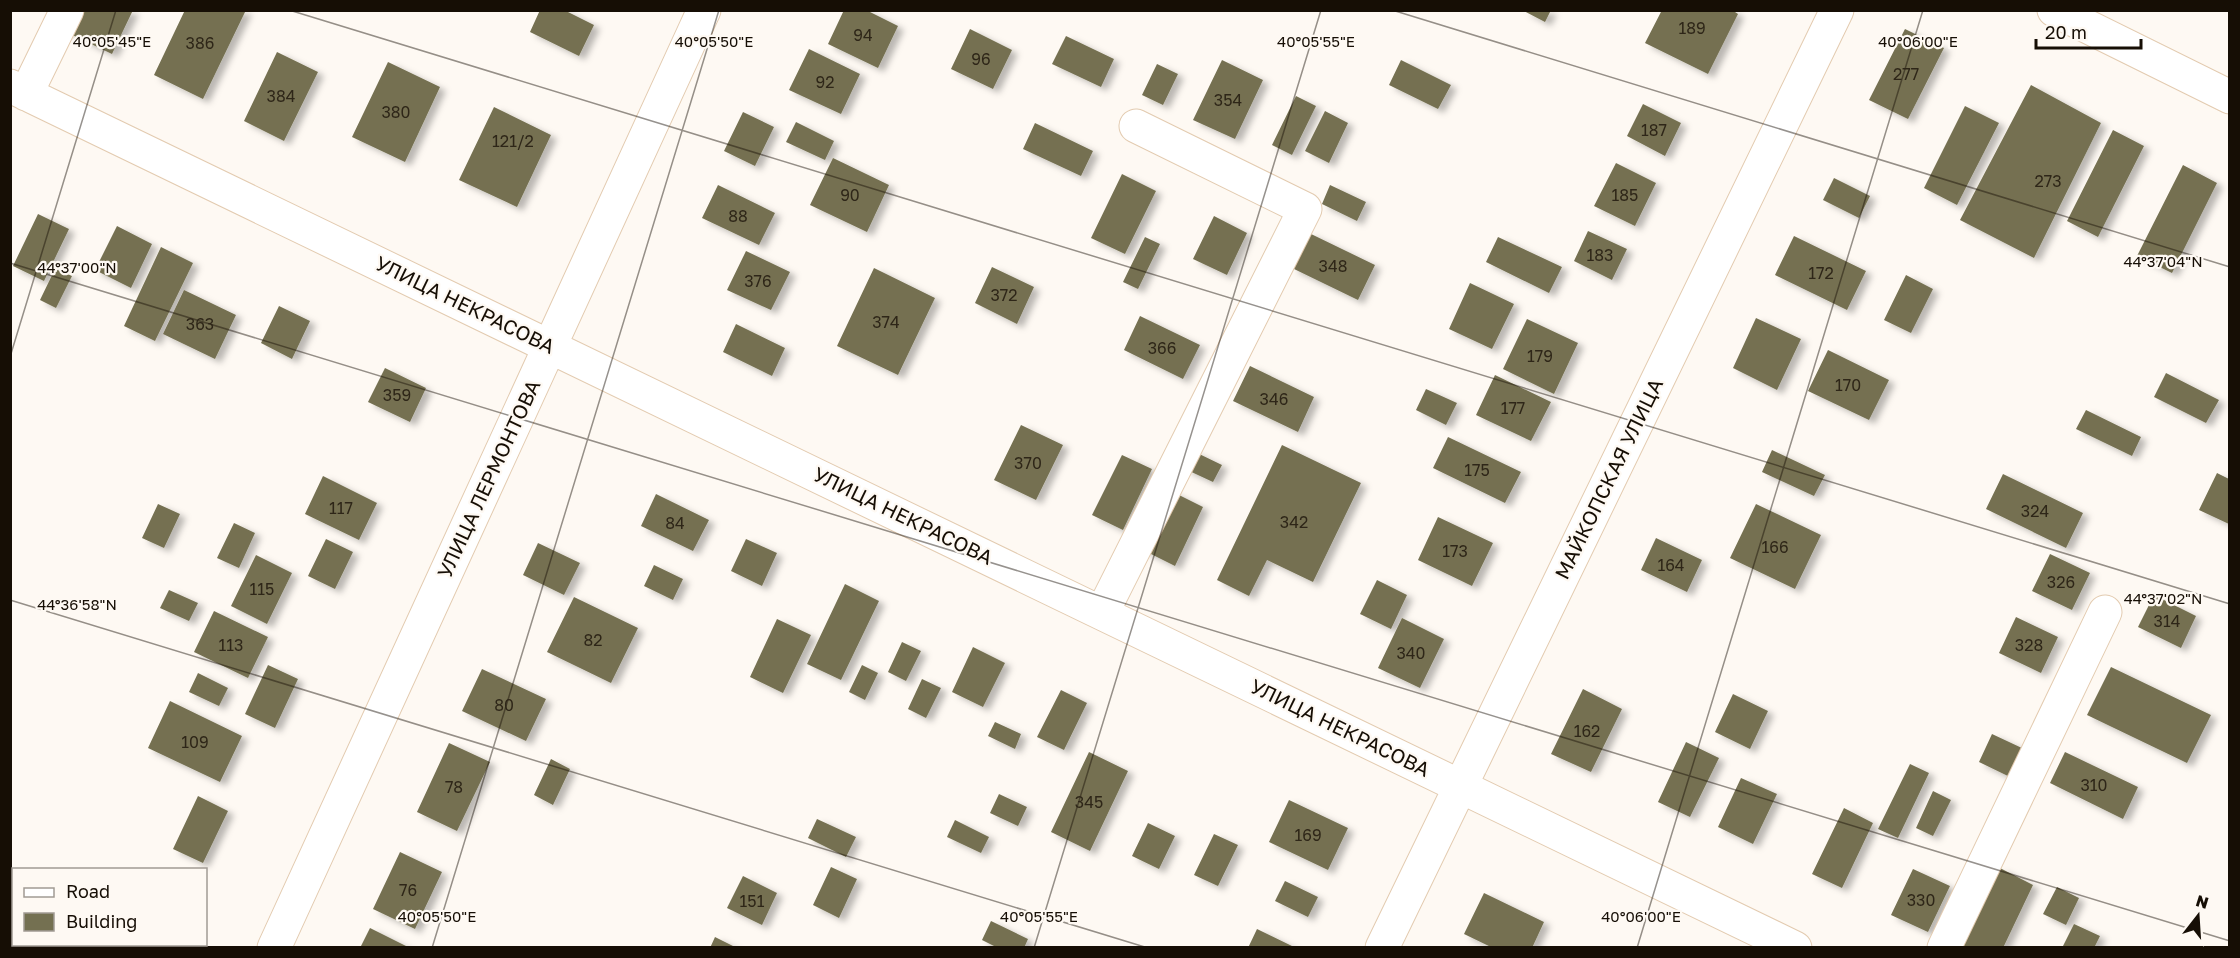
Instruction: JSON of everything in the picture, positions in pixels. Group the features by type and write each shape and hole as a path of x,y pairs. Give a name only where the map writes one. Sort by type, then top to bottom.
{"street":[{"path":"18,90 67,10"},
{"name":"УЛИЦА ЛЕРМОНТОВА","path":"274,948 704,10"},
{"name":"МАЙКОПСКАЯ УЛИЦА","path":"1382,948 1837,10"},
{"path":"2054,10 2229,97"},
{"name":"УЛИЦА НЕКРАСОВА","path":"18,90 1795,948"},
{"path":"1102,612 1305,209 1136,126"},
{"path":"1944,948 2104,612"}],"building":[{"path":"76,10 133,10 112,54 66,32"},
{"path":"185,10 246,10 203,99 154,75"},
{"path":"540,10 564,10 594,25 579,56 530,32"},
{"path":"844,10 866,10 898,26 878,68 828,44"},
{"path":"1522,10 1551,10 1545,22"},
{"path":"1662,10 1732,10 1738,14 1708,74 1645,43"},
{"path":"970,29 1012,50 993,89 951,69"},
{"path":"1905,29 1944,48 1908,119 1869,100"},
{"path":"1066,36 1114,59 1101,87 1052,64"},
{"path":"809,49 860,74 841,114 789,90"},
{"path":"277,52 318,72 284,141 244,121"},
{"path":"1222,60 1263,80 1235,139 1193,120"},
{"path":"1401,60 1451,85 1438,109 1389,85"},
{"path":"388,62 440,87 405,162 352,137"},
{"path":"1157,64 1178,74 1163,105 1142,95"},
{"path":"2031,85 2101,123 2034,258 1960,220"},
{"path":"1296,96 1316,106 1292,155 1272,145"},
{"path":"1643,104 1681,123 1665,156 1627,136"},
{"path":"1965,106 1999,123 1957,205 1924,188"},
{"path":"494,107 551,135 517,207 459,180"},
{"path":"1325,111 1348,123 1329,163 1305,151"},
{"path":"743,112 774,127 755,166 724,151"},
{"path":"796,122 834,141 825,160 786,142"},
{"path":"1035,123 1093,151 1081,176 1023,149"},
{"path":"2113,130 2144,146 2098,237 2067,221"},
{"path":"833,158 889,185 867,232 810,205"},
{"path":"1616,163 1656,183 1635,226 1594,206"},
{"path":"2183,165 2217,183 2172,273 2137,256"},
{"path":"1122,174 1156,191 1125,254 1091,238"},
{"path":"1834,178 1870,196 1859,218 1823,200"},
{"path":"718,185 775,213 759,245 702,218"},
{"path":"1330,185 1366,202 1357,221 1322,204"},
{"path":"38,214 69,229 44,281 13,266"},
{"path":"1214,216 1247,233 1227,275 1193,259"},
{"path":"117,226 152,244 131,288 95,270"},
{"path":"1588,231 1627,249 1612,280 1574,261"},
{"path":"1309,233 1375,265 1358,300 1292,268"},
{"path":"1794,236 1866,271 1847,310 1775,275"},
{"path":"1145,237 1160,244 1138,289 1123,282"},
{"path":"1498,237 1562,267 1549,293 1486,262"},
{"path":"161,247 193,263 155,341 124,326"},
{"path":"746,251 790,272 771,310 727,290"},
{"path":"992,267 1034,287 1017,324 975,303"},
{"path":"874,268 935,298 898,375 837,346"},
{"path":"55,269 72,276 56,308 40,300"},
{"path":"1906,275 1933,289 1911,333 1884,320"},
{"path":"1470,283 1514,304 1492,349 1449,329"},
{"path":"184,290 236,315 215,359 163,334"},
{"path":"279,306 310,321 292,359 261,343"},
{"path":"1140,316 1200,345 1183,379 1124,350"},
{"path":"1756,318 1801,339 1777,390 1733,368"},
{"path":"1527,319 1578,343 1554,394 1503,369"},
{"path":"736,324 785,348 772,376 723,352"},
{"path":"1828,350 1889,380 1869,420 1808,391"},
{"path":"1250,366 1314,397 1298,432 1233,401"},
{"path":"385,368 426,388 410,422 368,402"},
{"path":"2166,373 2219,400 2206,423 2154,397"},
{"path":"1495,375 1551,402 1531,441 1476,415"},
{"path":"1426,389 1457,403 1446,425 1416,410"},
{"path":"2086,410 2141,437 2132,456 2076,429"},
{"path":"1021,425 1063,445 1036,500 994,480"},
{"path":"1448,437 1521,472 1505,503 1433,468"},
{"path":"1282,445 1361,483 1313,582 1267,560 1249,596 1217,580"},
{"path":"1772,450 1825,475 1814,496 1762,472"},
{"path":"1193,451 1222,465 1213,482 1185,469"},
{"path":"1122,455 1152,469 1123,530 1092,515"},
{"path":"2217,473 2229,479 2229,524 2199,510"},
{"path":"2003,474 2083,513 2066,548 1986,509"},
{"path":"323,476 377,503 359,540 305,514"},
{"path":"1171,491 1203,507 1175,566 1143,550"},
{"path":"656,494 709,520 693,551 641,526"},
{"path":"158,504 180,514 164,548 142,538"},
{"path":"1756,504 1821,535 1795,589 1730,558"},
{"path":"1438,517 1493,543 1472,586 1418,560"},
{"path":"234,523 255,533 239,568 217,558"},
{"path":"1656,538 1702,560 1687,592 1641,570"},
{"path":"326,539 353,552 335,589 308,576"},
{"path":"746,539 777,553 762,586 731,571"},
{"path":"538,543 580,563 564,595 523,575"},
{"path":"2050,554 2090,573 2072,610 2032,591"},
{"path":"256,555 292,573 267,624 231,606"},
{"path":"654,565 683,579 673,600 644,586"},
{"path":"1377,580 1407,595 1391,629 1360,614"},
{"path":"845,584 879,601 841,680 807,664"},
{"path":"169,590 198,603 189,621 160,608"},
{"path":"2154,595 2196,616 2181,648 2138,627"},
{"path":"574,597 638,628 611,683 547,652"},
{"path":"214,611 268,637 248,678 194,652"},
{"path":"2016,617 2058,637 2041,673 1999,653"},
{"path":"1402,618 1444,639 1420,688 1378,668"},
{"path":"777,619 811,635 783,693 750,677"},
{"path":"902,642 921,651 906,681 888,672"},
{"path":"973,647 1005,663 983,707 952,692"},
{"path":"268,665 298,679 275,728 245,714"},
{"path":"862,665 878,673 865,700 849,692"},
{"path":"2111,667 2211,715 2187,763 2087,715"},
{"path":"482,669 546,699 526,741 462,711"},
{"path":"198,673 228,688 219,706 189,692"},
{"path":"922,679 941,688 926,718 908,709"},
{"path":"1583,689 1622,709 1591,772 1551,754"},
{"path":"1061,690 1087,703 1064,750 1037,737"},
{"path":"1733,694 1768,711 1750,749 1715,732"},
{"path":"170,701 242,736 220,782 148,748"},
{"path":"995,722 1021,734 1015,749 988,736"},
{"path":"1992,734 2024,749 2010,777 1979,762"},
{"path":"1686,742 1719,758 1690,817 1658,802"},
{"path":"449,743 490,762 457,831 417,812"},
{"path":"1089,752 1128,771 1090,851 1051,832"},
{"path":"2065,752 2138,787 2123,819 2050,783"},
{"path":"551,759 570,769 553,805 534,795"},
{"path":"1910,764 1929,773 1898,838 1878,829"},
{"path":"1741,778 1777,794 1753,844 1718,827"},
{"path":"1933,791 1951,800 1933,836 1916,828"},
{"path":"999,794 1027,807 1018,826 990,813"},
{"path":"198,796 228,811 203,863 173,849"},
{"path":"1289,800 1348,828 1328,870 1269,842"},
{"path":"1844,808 1873,823 1842,888 1812,874"},
{"path":"817,819 856,837 846,857 808,838"},
{"path":"955,820 989,837 981,853 947,837"},
{"path":"1148,823 1175,836 1159,869 1132,856"},
{"path":"1214,834 1238,845 1218,886 1194,875"},
{"path":"400,852 442,872 415,929 373,909"},
{"path":"831,867 857,879 839,918 813,905"},
{"path":"2000,868 2033,885 2003,948 1961,948"},
{"path":"1913,869 1950,886 1928,932 1891,915"},
{"path":"743,876 777,893 762,925 727,908"},
{"path":"1285,881 1318,897 1308,917 1275,901"},
{"path":"2057,887 2079,898 2066,925 2043,914"},
{"path":"1484,893 1544,922 1532,948 1493,948 1464,934"},
{"path":"991,921 1028,939 1024,948 998,948 982,940"},
{"path":"2074,924 2100,936 2094,948 2062,948"},
{"path":"370,928 410,948 360,948"},
{"path":"1257,929 1292,946 1291,948 1248,948"},
{"path":"715,937 737,948 710,948"},
{"path":"132,946 176,946 175,948 131,948"}]}
